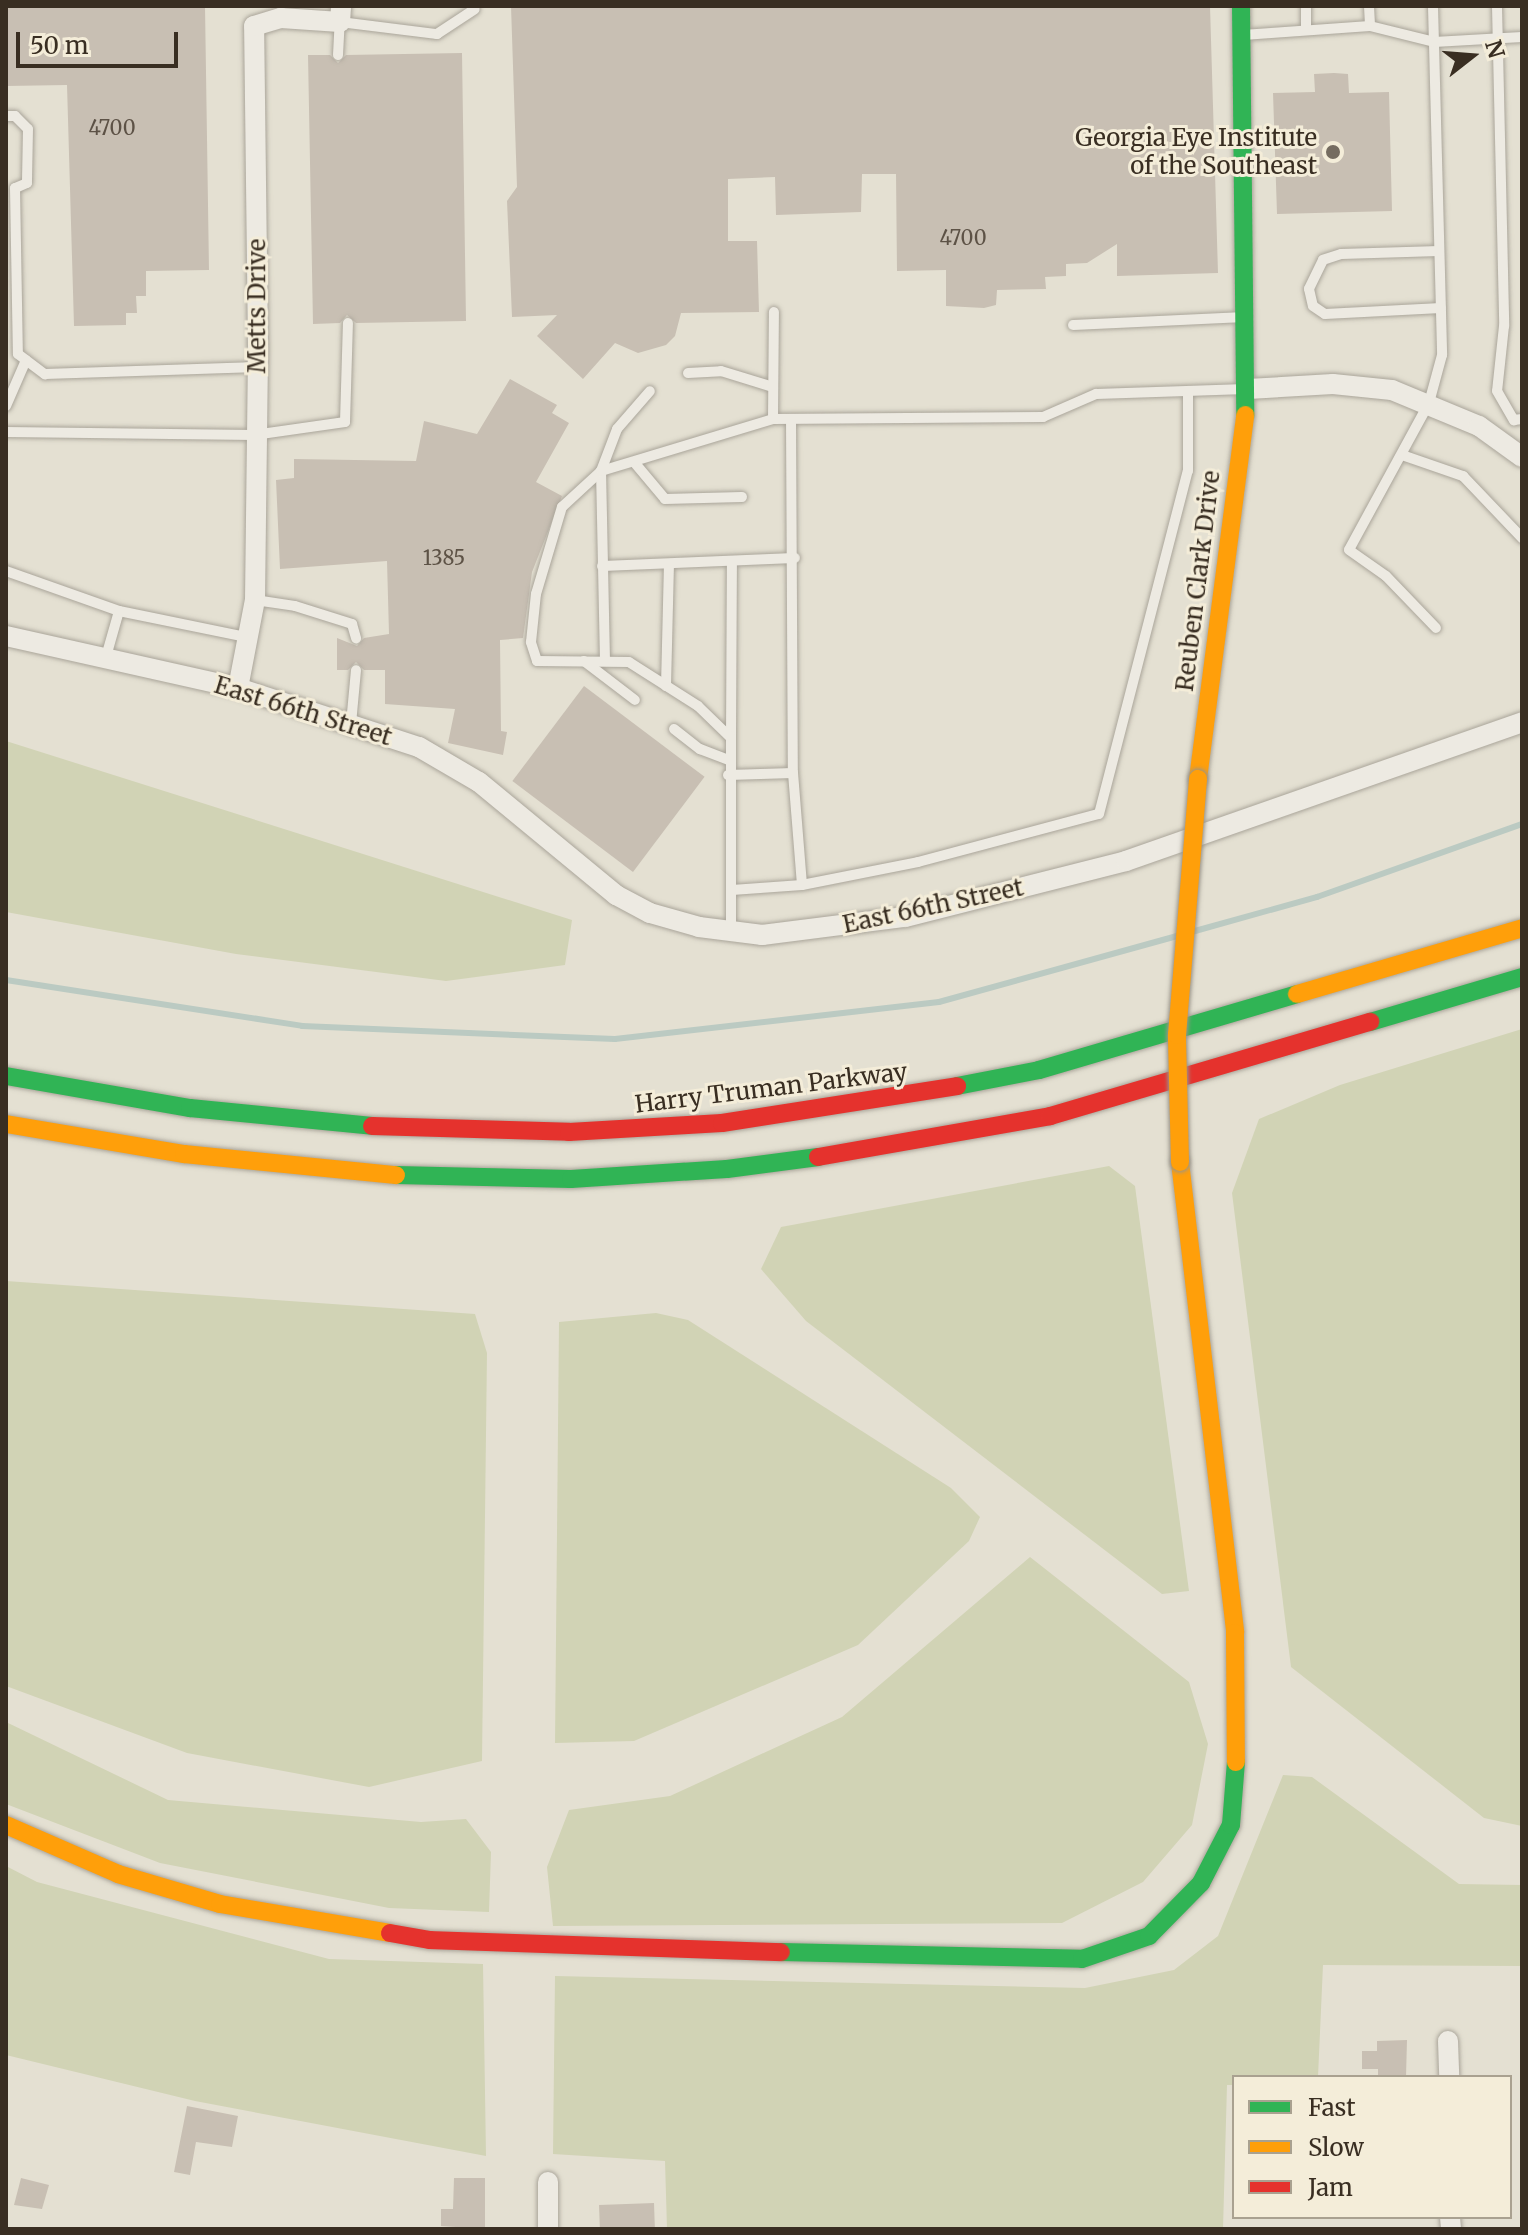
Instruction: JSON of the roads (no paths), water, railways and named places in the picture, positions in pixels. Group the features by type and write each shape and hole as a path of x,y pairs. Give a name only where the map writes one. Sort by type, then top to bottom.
{"main road":[{"name":"Reuben Clark Drive","path":"6,1825 118,1874 220,1904 430,1940 1004,1960 1082,1959 1149,1936 1201,1883 1231,1825 1238,1730 1235,1633 1180,1162 1177,1035 1198,779 1248,389 1241,6"},
{"name":"Harry Truman Parkway","path":"6,1076 190,1108 418,1130 569,1132 722,1123 874,1102 1039,1070 1522,928"},
{"path":"67,1155 183,1168 416,1177 571,1179 727,1169 966,1134 1135,1093 1522,977"},
{"path":"6,1124 184,1154 416,1177"}],"street":[{"name":"Metts Drive","path":"238,688 255,600 254,435 258,367 254,26 281,18 340,14"},
{"path":"1248,389 1333,384 1392,390 1479,426 1522,457"},
{"name":"East 66th Street","path":"6,636 238,688 419,747 454,766 627,901 650,913 731,932 806,932 905,917 1126,861 1522,722"},
{"path":"1448,2041 1449,2075"},
{"path":"548,2182 548,2229"}],"lane":[{"path":"338,55 340,14 437,34 475,9 466,6"},
{"path":"1306,6 1306,28"},
{"path":"1369,6 1370,26"},
{"path":"1433,6 1442,355 1429,403 1349,550 1386,576 1436,628"},
{"path":"1497,6 1504,326 1497,391 1514,420 1522,419"},
{"path":"1241,35 1306,28 1370,26 1434,42 1522,37"},
{"path":"6,116 15,116 28,129 27,183 11,188 18,354 45,374 258,367"},
{"path":"1439,251 1341,254 1323,260 1309,289 1313,306 1325,314 1441,308"},
{"path":"773,419 774,312"},
{"path":"1073,325 1247,316"},
{"path":"6,432 254,435 345,422 348,323"},
{"path":"6,406 26,360"},
{"path":"688,373 721,371 773,387"},
{"path":"731,738 666,686 629,662 537,661 531,642 536,594 562,507 601,471 773,419 1043,417 1096,394 1248,389"},
{"path":"605,661 601,471 617,429 650,391"},
{"path":"732,890 802,885 970,850 1099,814 1182,502 1188,471 1188,391"},
{"path":"791,419 795,558 793,773 802,885"},
{"path":"1402,455 1463,476 1522,538"},
{"path":"634,462 665,499 742,497"},
{"path":"602,566 795,558"},
{"path":"731,932 728,775 732,561"},
{"path":"666,686 669,564"},
{"path":"6,571 119,611 250,638"},
{"path":"255,600 295,606 352,624 356,638"},
{"path":"105,660 119,611"},
{"path":"584,661 635,700"},
{"path":"351,724 356,670"},
{"path":"674,729 700,749 729,760"},
{"path":"728,775 793,773"}],"waterway":[{"path":"1195,931 1317,897 1522,824"},
{"path":"6,980 302,1026 615,1039 939,1002 1177,936"}],"place":[{"name":"Georgia Eye Institute of the Southeast","path":"1333,152"}]}
